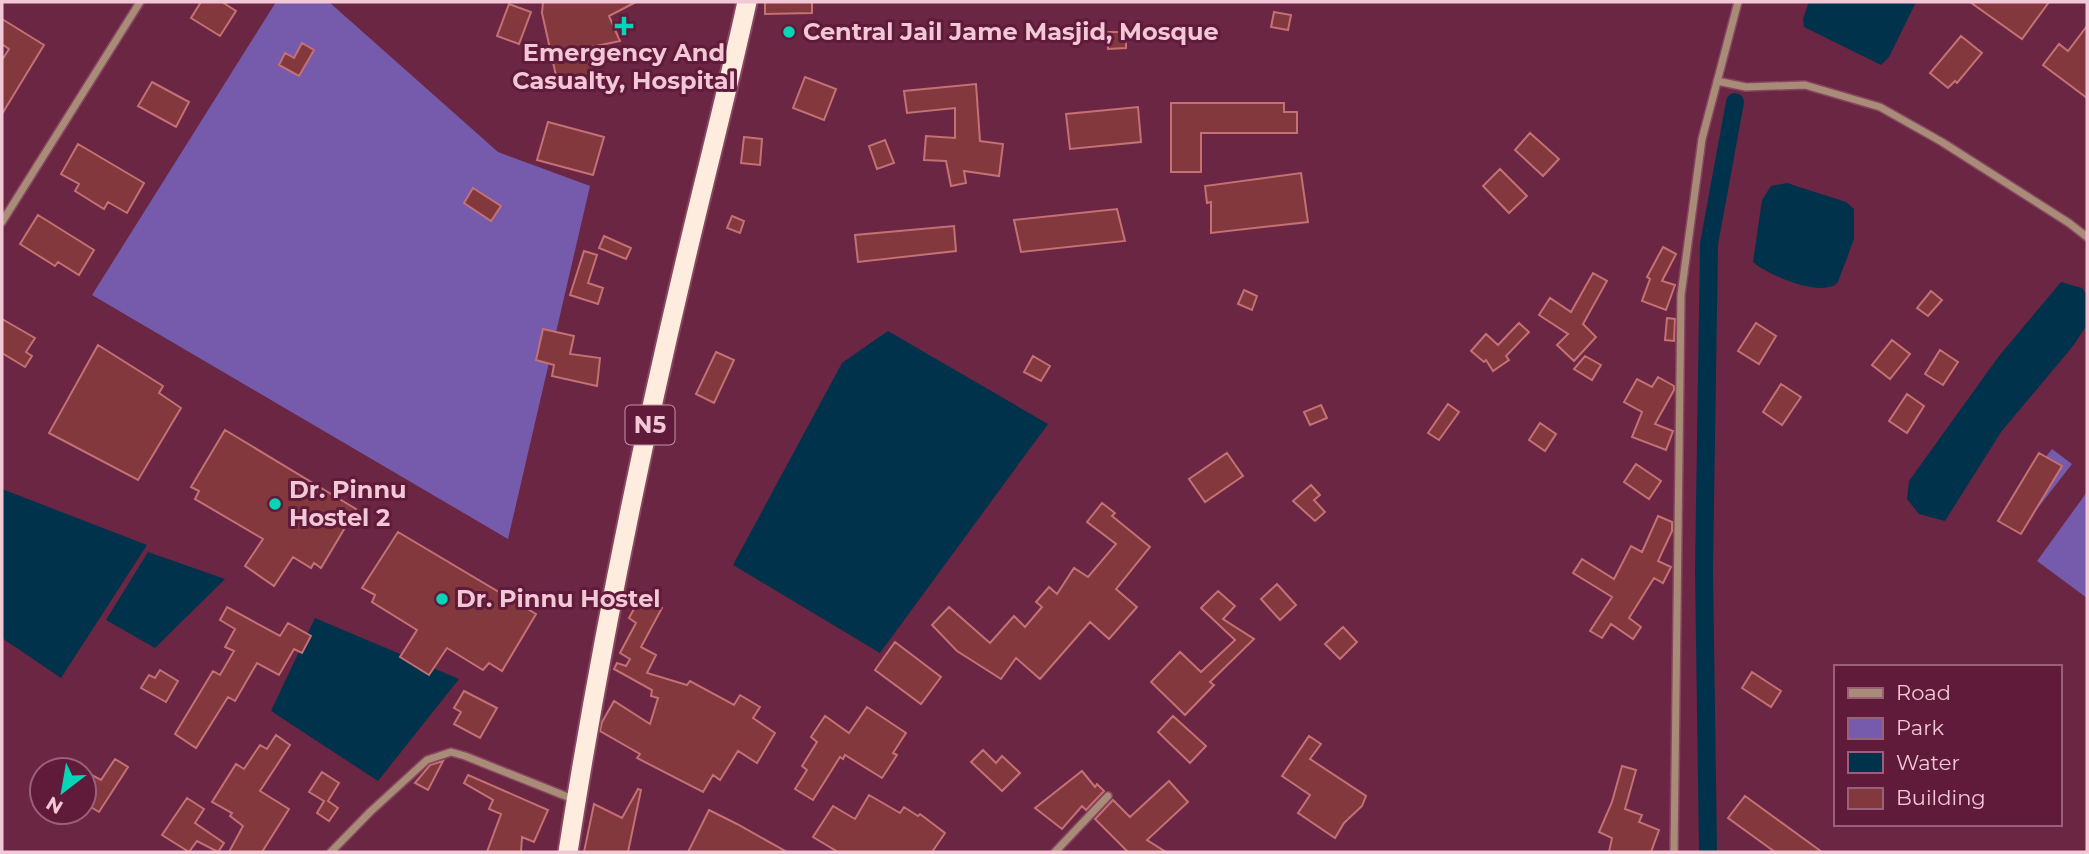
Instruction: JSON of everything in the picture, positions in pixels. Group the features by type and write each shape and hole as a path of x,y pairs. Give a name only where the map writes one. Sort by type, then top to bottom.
{"highway":[{"name":"N5","path":"568,852 618,572 682,276 747,2"}],"street":[{"path":"2,222 140,2"},
{"path":"1674,852 1681,295 1702,139 1738,2"},
{"path":"1717,81 1746,87 1805,85 1880,107 1942,142 2087,237"},
{"path":"331,852 427,760 440,753 451,752 465,756 576,800"},
{"path":"1055,852 1108,796"}],"green space":[{"path":"276,2 329,2 498,152 590,186 508,539 92,295"},
{"path":"2052,449 2072,464 2027,522 2007,507"},
{"path":"2087,492 2087,598 2037,561"}],"water":[{"path":"1809,2 1916,2 1889,57 1881,65 1804,27 1803,19"},
{"path":"1787,183 1846,202 1854,209 1854,239 1838,282 1831,287 1809,287 1782,279 1753,262 1762,200 1771,186"},
{"path":"2061,282 2082,288 2087,295 2087,325 2073,346 2001,432 1945,521 1919,514 1907,499 1909,481 1999,356"},
{"path":"888,331 1048,424 880,653 733,565 842,363"},
{"path":"2,489 147,545 61,678 2,638"},
{"path":"148,552 225,579 155,648 106,620"},
{"path":"315,618 459,679 378,781 271,711"}],"building":[{"path":"201,2 222,2 236,11 220,36 191,18"},
{"path":"543,2 636,2 609,16 620,41 591,47 593,85 559,89 542,13"},
{"path":"765,2 812,2 812,13 765,14"},
{"path":"1970,2 2049,2 2022,39"},
{"path":"509,4 531,12 519,44 497,36"},
{"path":"1274,12 1291,15 1288,30 1271,27"},
{"path":"2,19 44,45 2,114 2,60 9,49 2,44"},
{"path":"2087,26 2087,98 2043,65 2059,44 2068,51"},
{"path":"1107,32 1126,32 1126,48 1108,49"},
{"path":"1961,36 1982,53 1957,83 1955,81 1948,88 1930,73"},
{"path":"302,43 314,50 299,76 279,65 285,53 294,58"},
{"path":"805,77 836,89 824,120 793,108"},
{"path":"152,82 189,102 176,127 138,106"},
{"path":"976,84 980,141 1003,144 999,176 964,171 966,183 951,186 946,161 924,160 926,136 955,138 955,108 907,113 904,91"},
{"path":"1171,103 1284,103 1284,112 1297,112 1297,133 1201,133 1201,172 1171,172"},
{"path":"1138,107 1141,142 1070,149 1066,114"},
{"path":"548,122 604,137 593,175 537,160"},
{"path":"1530,133 1559,159 1543,176 1515,150"},
{"path":"744,137 762,139 760,165 741,163"},
{"path":"885,140 894,163 877,169 869,146"},
{"path":"78,144 144,183 127,213 108,202 104,209 75,191 79,184 61,174"},
{"path":"1500,169 1527,196 1509,213 1483,186"},
{"path":"1301,173 1308,222 1211,233 1211,202 1207,203 1205,186"},
{"path":"473,188 501,206 491,221 464,203"},
{"path":"1117,209 1125,241 1021,252 1014,220"},
{"path":"38,215 94,250 79,275 58,262 55,266 20,244"},
{"path":"732,216 744,221 740,233 727,228"},
{"path":"954,226 956,251 858,262 855,235"},
{"path":"604,236 631,248 626,259 599,248"},
{"path":"1663,247 1676,254 1662,281 1675,285 1666,310 1642,301 1650,279 1647,277"},
{"path":"584,251 597,255 588,283 603,288 598,304 570,295"},
{"path":"1593,273 1607,281 1583,324 1596,337 1574,361 1557,345 1568,334 1539,315 1550,298 1571,312"},
{"path":"1244,290 1257,296 1252,310 1238,304"},
{"path":"1931,291 1942,300 1928,316 1917,308"},
{"path":"1667,318 1675,319 1674,341 1665,340"},
{"path":"2,319 35,338 26,352 32,356 25,367 2,353"},
{"path":"1519,323 1529,332 1506,356 1509,360 1493,371 1486,360 1484,362 1471,351 1486,334 1498,345"},
{"path":"1756,323 1776,336 1759,364 1738,351"},
{"path":"543,329 574,336 570,354 600,358 597,386 552,376 554,365 536,360"},
{"path":"1892,340 1910,354 1890,379 1872,365"},
{"path":"98,345 163,386 159,393 181,408 138,480 49,433"},
{"path":"1940,350 1958,362 1943,385 1925,374"},
{"path":"716,352 734,360 714,403 696,394"},
{"path":"1033,356 1050,366 1041,381 1024,372"},
{"path":"1585,356 1601,365 1592,380 1574,369"},
{"path":"1658,377 1674,386 1655,424 1673,431 1666,450 1632,437 1642,412 1624,402 1637,379 1652,387"},
{"path":"1781,384 1801,397 1782,425 1763,412"},
{"path":"1907,394 1924,406 1907,433 1889,421"},
{"path":"1448,404 1459,412 1439,440 1428,433"},
{"path":"1321,405 1327,418 1310,425 1304,412"},
{"path":"1540,423 1556,434 1545,451 1529,440"},
{"name":"Dr. Pinnu Hostel 2","path":"225,430 356,509 321,568 314,563 311,568 293,557 274,586 245,566 263,539 195,499 199,491 191,487"},
{"path":"1227,453 1243,476 1205,502 1189,479"},
{"path":"2039,453 2062,466 2021,534 1998,521"},
{"path":"1636,464 1661,481 1649,499 1624,482"},
{"path":"1311,485 1320,495 1314,500 1325,512 1315,521 1293,501"},
{"path":"1102,503 1115,513 1112,516 1150,547 1116,589 1137,607 1109,639 1090,622 1040,679 1016,658 1001,679 957,651 932,625 949,607 990,643 1014,616 1025,627 1042,607 1036,602 1049,587 1057,594 1074,568 1088,577 1116,544 1087,522"},
{"path":"1658,516 1672,522 1672,531 1658,561 1671,567 1663,583 1654,578 1629,618 1641,627 1633,639 1611,624 1602,638 1590,631 1612,597 1573,573 1582,559 1614,579 1631,546 1642,552"},
{"name":"Dr. Pinnu Hostel","path":"398,532 536,614 502,671 489,663 483,670 447,648 429,675 400,657 417,630 372,602 375,595 362,588"},
{"path":"1277,584 1296,605 1280,620 1261,599"},
{"path":"1218,591 1235,606 1223,619 1254,639 1210,682 1214,685 1185,715 1151,682 1180,652 1201,672 1235,640 1201,608"},
{"path":"641,596 662,608 641,647 656,655 647,673 687,685 690,681 734,705 740,695 760,707 753,718 775,733 757,763 738,751 720,780 713,775 703,792 637,758 640,754 600,731 614,701 650,724 658,698 651,696 652,690 614,669 617,663 626,666 630,659 620,653 636,623 629,618"},
{"path":"227,607 280,636 288,623 311,636 302,653 294,649 279,675 257,663 235,701 228,697 196,748 175,734 213,671 220,675 234,651 225,647 235,629 220,620"},
{"path":"1343,627 1357,642 1340,659 1325,644"},
{"path":"895,642 941,677 921,704 875,670"},
{"path":"160,670 178,681 166,702 141,688 149,675 155,678"},
{"path":"1752,672 1781,691 1771,707 1742,688"},
{"path":"464,691 497,708 480,738 454,724 461,712 454,708"},
{"path":"867,707 906,733 893,753 897,755 882,778 845,755 843,759 840,757 813,800 795,789 807,770 802,766 817,742 811,737 825,716 849,733"},
{"path":"1173,716 1206,746 1190,763 1158,732"},
{"path":"276,735 290,745 260,791 289,809 262,852 229,852 243,826 230,816 232,813 212,802 236,764 244,769 260,745 267,749"},
{"path":"1309,736 1321,744 1310,759 1366,796 1362,806 1344,823 1335,838 1298,813 1310,795 1282,776"},
{"path":"983,750 996,763 1002,756 1020,773 1002,791 971,762"},
{"path":"115,759 128,767 99,812 98,778 101,780"},
{"path":"443,761 428,790 415,783 430,765"},
{"path":"1622,766 1636,770 1625,809 1642,815 1639,822 1659,830 1651,852 1609,852 1612,838 1599,832 1612,802"},
{"path":"1082,771 1095,787 1097,784 1104,791 1086,810 1082,806 1062,829 1035,808"},
{"path":"322,772 339,783 328,801 338,808 329,821 317,813 324,801 309,792"},
{"path":"468,775 548,810 534,842 522,837 521,852 487,852 501,814 489,809 493,800 464,783"},
{"path":"1169,781 1188,802 1147,840 1166,852 1128,852 1095,819 1113,800 1130,817"},
{"path":"638,789 641,790 628,852 584,852 594,804 622,818"},
{"path":"869,795 900,813 904,807 918,816 920,814 945,833 932,852 838,852 813,837 833,806 855,819"},
{"path":"1745,796 1822,852 1775,852 1728,818"},
{"path":"187,798 204,809 195,823 224,843 218,852 197,841 189,852 162,835"},
{"path":"709,810 737,824 787,852 688,852"}],"waterway":[{"path":"1708,852 1704,570 1709,244 1735,102"}],"place":[{"name":"Emergency And Casualty, Hospital","path":"624,26"},
{"name":"Central Jail Jame Masjid, Mosque","path":"789,32"},
{"name":"Dr. Pinnu Hostel 2","path":"275,504"},
{"name":"Dr. Pinnu Hostel","path":"442,599"}]}
